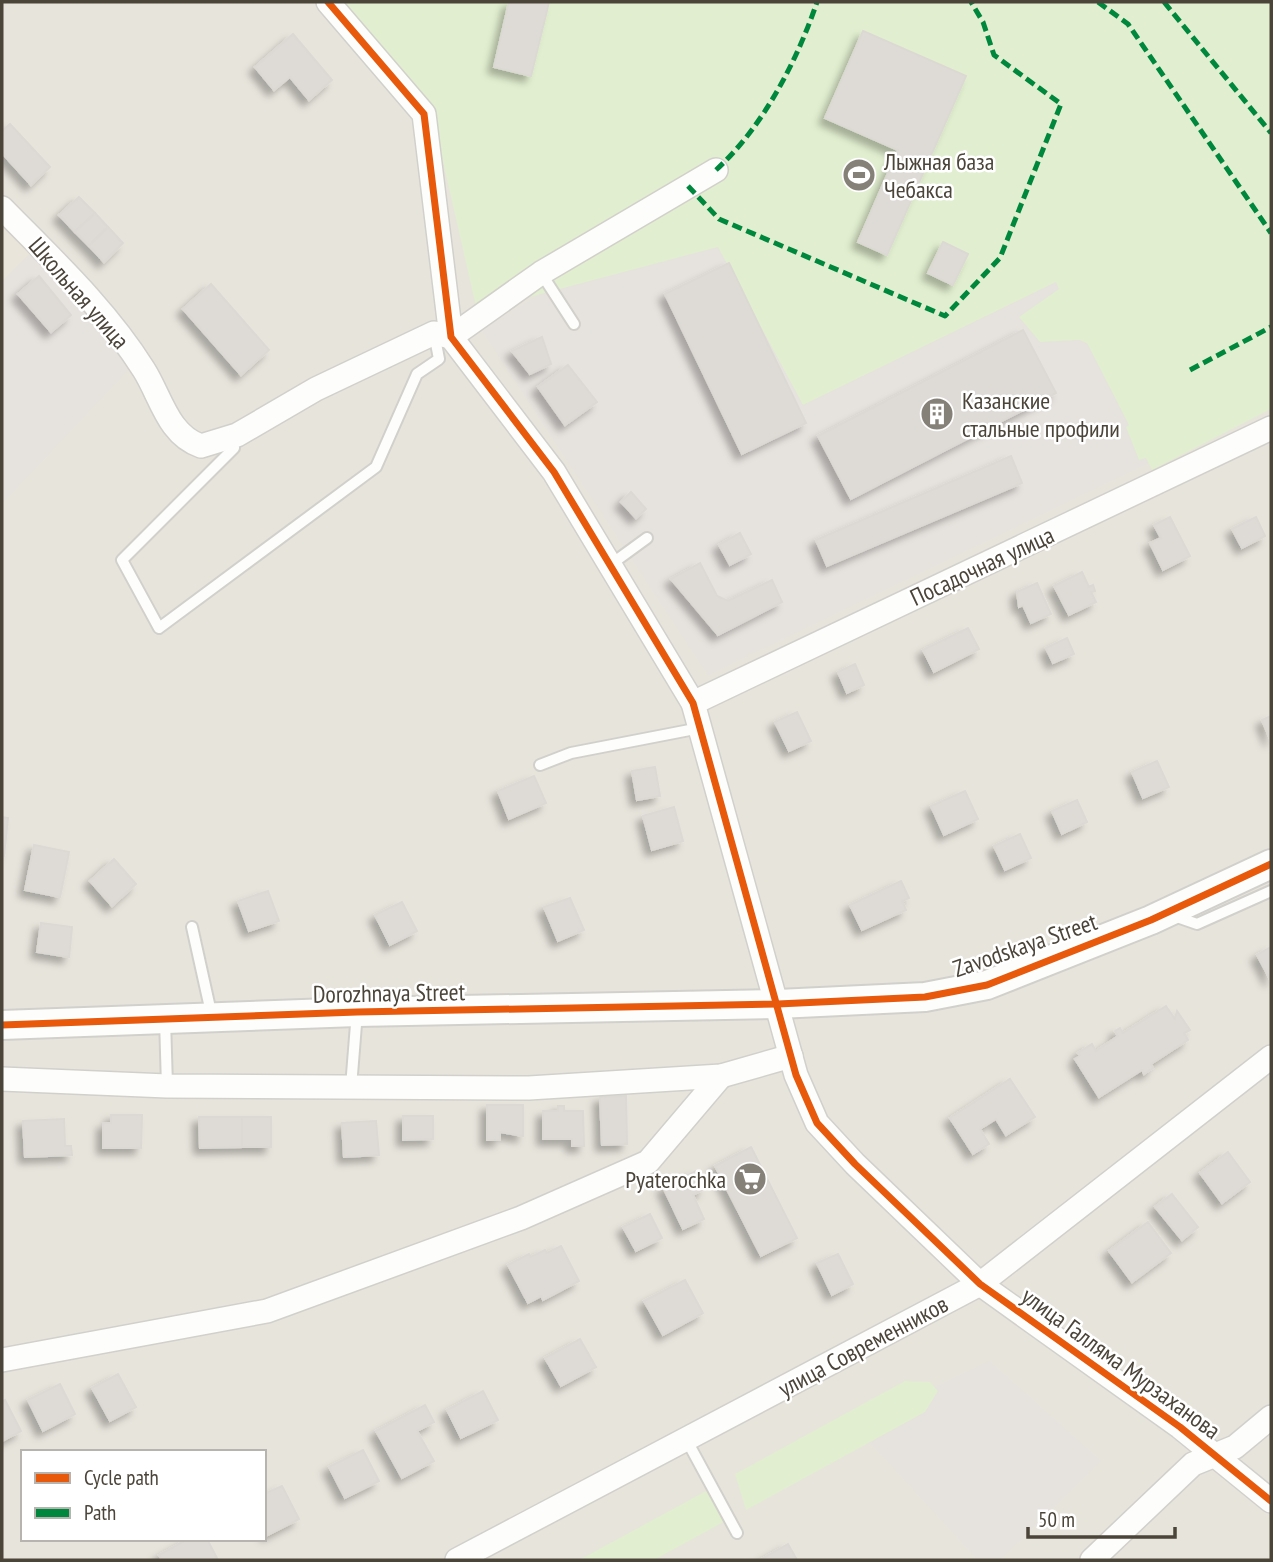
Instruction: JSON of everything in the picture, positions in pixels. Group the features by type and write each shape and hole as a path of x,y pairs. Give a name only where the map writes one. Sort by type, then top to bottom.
{"street":[{"path":"328,2 424,114 442,335"},
{"path":"232,437 339,377 442,335 716,170"},
{"name":"Школьная улица","path":"2,208 99,309 144,371 180,433 201,446 232,437"},
{"name":"улица Галляма Мурзаханова","path":"442,335 554,472 692,703 792,1056 817,1123 855,1164 980,1284 1213,1454 1271,1501"},
{"name":"Посадочная улица","path":"692,703 1271,428"},
{"name":"Zavodskaya Street","path":"778,1004 925,997 987,985 1165,913 1271,864"},
{"name":"Dorozhnaya Street","path":"2,1025 356,1013 778,1004"},
{"path":"2,1079 167,1086 529,1088 721,1076 792,1056"},
{"name":"улица Современников","path":"457,1560 980,1284 1271,1057"},
{"path":"2,1360 267,1311 521,1218 648,1162 721,1076"},
{"path":"1092,1560 1193,1464 1235,1447 1271,1417"}],"lane":[{"path":"541,273 574,324"},
{"path":"232,437 234,448 122,560 159,628 376,467 416,374 439,359 442,335"},
{"path":"610,565 648,538"},
{"path":"540,765 571,753 700,728"},
{"path":"1165,913 1197,923 1271,891"},
{"path":"192,928 212,1017"},
{"path":"351,1087 356,1013"},
{"path":"165,1019 167,1086"},
{"path":"686,1439 737,1533"}],"shaded area":[{"path":"2,2 1115,2 1271,157 1271,1560 2,1560"},
{"name":"Казанские стальные профили","path":"841,2 1105,316 1167,454 708,675 481,329 714,194"},
{"path":"2,224 31,253 2,281"},
{"path":"31,253 139,358 2,503 2,281"},
{"path":"989,1361 1101,1461 1000,1560 978,1560 855,1426"}],"green space":[{"name":"Лыжная база Чебакса","path":"339,2 1271,2 1271,409 1152,470 1146,458 1139,460 1126,427 1129,425 1087,343 1079,340 1040,342 1019,317 1059,289 1056,282 803,405 718,247 477,311 430,104"},
{"path":"905,1381 930,1382 938,1391 925,1412 746,1510 735,1474"},
{"path":"717,1485 729,1519 654,1560 579,1560"}],"building":[{"path":"509,2 549,2 531,76 494,67"},
{"path":"863,31 966,76 887,255 858,242 898,150 825,118"},
{"path":"293,34 332,80 309,100 290,77 274,90 255,67"},
{"path":"10,124 50,167 31,185 2,153 2,131"},
{"path":"79,197 95,213 75,232 59,215"},
{"path":"95,213 108,227 89,246 75,232"},
{"path":"108,227 123,243 104,262 89,246"},
{"path":"943,242 968,254 953,285 928,273"},
{"path":"729,263 806,423 742,454 665,294"},
{"path":"39,276 71,315 51,332 18,294"},
{"path":"211,284 269,350 241,375 183,309"},
{"name":"Казанские стальные профили","path":"1023,330 1056,393 851,499 818,436"},
{"path":"542,337 551,364 530,374 512,351"},
{"path":"568,365 597,402 565,425 538,387"},
{"path":"1011,456 1022,483 827,566 816,540"},
{"path":"631,492 646,509 636,518 621,502"},
{"path":"1170,517 1190,556 1163,570 1150,543 1161,538 1154,525"},
{"path":"1256,517 1265,536 1242,548 1232,529"},
{"path":"740,533 751,554 730,565 719,545"},
{"path":"700,563 717,596 728,601 772,580 782,602 718,635 671,579"},
{"path":"1082,572 1089,587 1093,585 1095,591 1091,592 1096,602 1069,615 1054,586"},
{"path":"1037,583 1051,614 1031,623 1023,605 1019,607 1017,592"},
{"path":"968,628 979,649 934,672 923,650"},
{"path":"1067,638 1074,654 1053,663 1046,648"},
{"path":"855,664 864,685 847,693 838,672"},
{"path":"797,712 811,741 789,751 775,722"},
{"path":"1271,716 1271,741 1262,720"},
{"path":"1157,761 1169,787 1143,798 1132,772"},
{"path":"655,767 660,796 637,800 632,771"},
{"path":"534,776 546,803 509,819 498,791"},
{"path":"965,791 978,819 944,835 931,806"},
{"path":"1077,800 1087,822 1062,834 1052,811"},
{"path":"674,807 683,841 652,850 643,816"},
{"path":"2,817 8,818 4,856 2,856"},
{"path":"1020,834 1031,858 1005,870 994,846"},
{"path":"34,845 69,852 60,897 25,890"},
{"path":"114,859 136,884 112,906 90,881"},
{"path":"901,881 909,898 902,901 906,910 862,930 850,905"},
{"path":"268,891 279,921 249,931 238,901"},
{"path":"570,898 584,930 558,941 544,907"},
{"path":"402,902 417,931 390,945 375,915"},
{"path":"41,923 72,927 69,957 37,952"},
{"path":"1271,947 1271,981 1257,955"},
{"path":"1166,1006 1175,1019 1177,1011 1190,1030 1184,1033 1188,1040 1151,1064 1153,1068 1144,1074 1142,1070 1099,1097 1075,1059 1080,1056 1078,1053 1092,1044 1096,1051 1118,1036 1115,1031 1120,1028 1123,1033"},
{"path":"1010,1079 1035,1117 1006,1135 996,1119 980,1129 989,1144 973,1154 950,1118"},
{"path":"626,1096 627,1144 602,1145 600,1097"},
{"path":"487,1105 523,1105 523,1136 500,1132 500,1140 487,1140"},
{"path":"558,1106 564,1106 564,1111 583,1111 584,1146 572,1146 572,1139 543,1139 543,1111 558,1111"},
{"path":"111,1115 142,1115 141,1148 103,1148 103,1123 111,1123"},
{"path":"403,1116 433,1116 433,1139 403,1140"},
{"path":"199,1117 242,1117 242,1147 200,1148"},
{"path":"242,1117 271,1117 271,1147 242,1147"},
{"path":"64,1119 65,1146 71,1146 72,1155 25,1157 23,1121"},
{"path":"376,1121 379,1155 344,1157 342,1123"},
{"path":"751,1147 797,1238 761,1256 715,1166"},
{"path":"1228,1152 1250,1182 1222,1203 1200,1173"},
{"path":"696,1171 704,1189 693,1195 704,1219 683,1229 663,1187"},
{"path":"1172,1194 1198,1227 1182,1240 1155,1207"},
{"path":"650,1214 662,1238 636,1251 623,1227"},
{"path":"1148,1222 1171,1253 1132,1282 1109,1251"},
{"path":"561,1246 579,1281 543,1300 541,1296 528,1303 508,1265 529,1254 531,1257 545,1250 547,1253"},
{"path":"838,1254 853,1284 832,1295 817,1263"},
{"path":"685,1280 703,1313 663,1335 644,1301"},
{"path":"580,1339 596,1367 561,1386 545,1358"},
{"path":"118,1374 136,1407 110,1421 92,1388"},
{"path":"60,1384 75,1414 43,1431 28,1400"},
{"path":"483,1391 498,1420 461,1438 447,1410"},
{"path":"5,1400 21,1431 2,1441 2,1402"},
{"path":"425,1405 434,1422 417,1431 434,1461 402,1478 376,1431"},
{"path":"363,1450 379,1481 345,1498 329,1467"},
{"path":"282,1486 299,1519 268,1535 266,1493"},
{"path":"184,1541 208,1541 218,1560 162,1560 159,1555"},
{"path":"788,1544 797,1560 760,1560"}],"marked path":[{"path":"716,170 749,134 777,92 817,2"},
{"path":"688,186 719,219 945,316 1000,258 1061,104 994,55 983,22 971,2"},
{"path":"1098,2 1128,24 1271,233"},
{"path":"1164,2 1271,133"},
{"path":"1190,370 1271,327"}],"cycle path":[{"path":"328,2 424,114 451,337 554,472 693,703 796,1075 817,1123 855,1164 980,1284 1180,1427 1271,1501"},
{"path":"2,1025 357,1012 778,1004 925,997 987,985 1151,920 1271,864"}],"place":[{"name":"Лыжная база Чебакса","path":"859,175"},
{"name":"Казанские стальные профили","path":"937,414"},
{"name":"Pyaterochka","path":"750,1179"}]}
